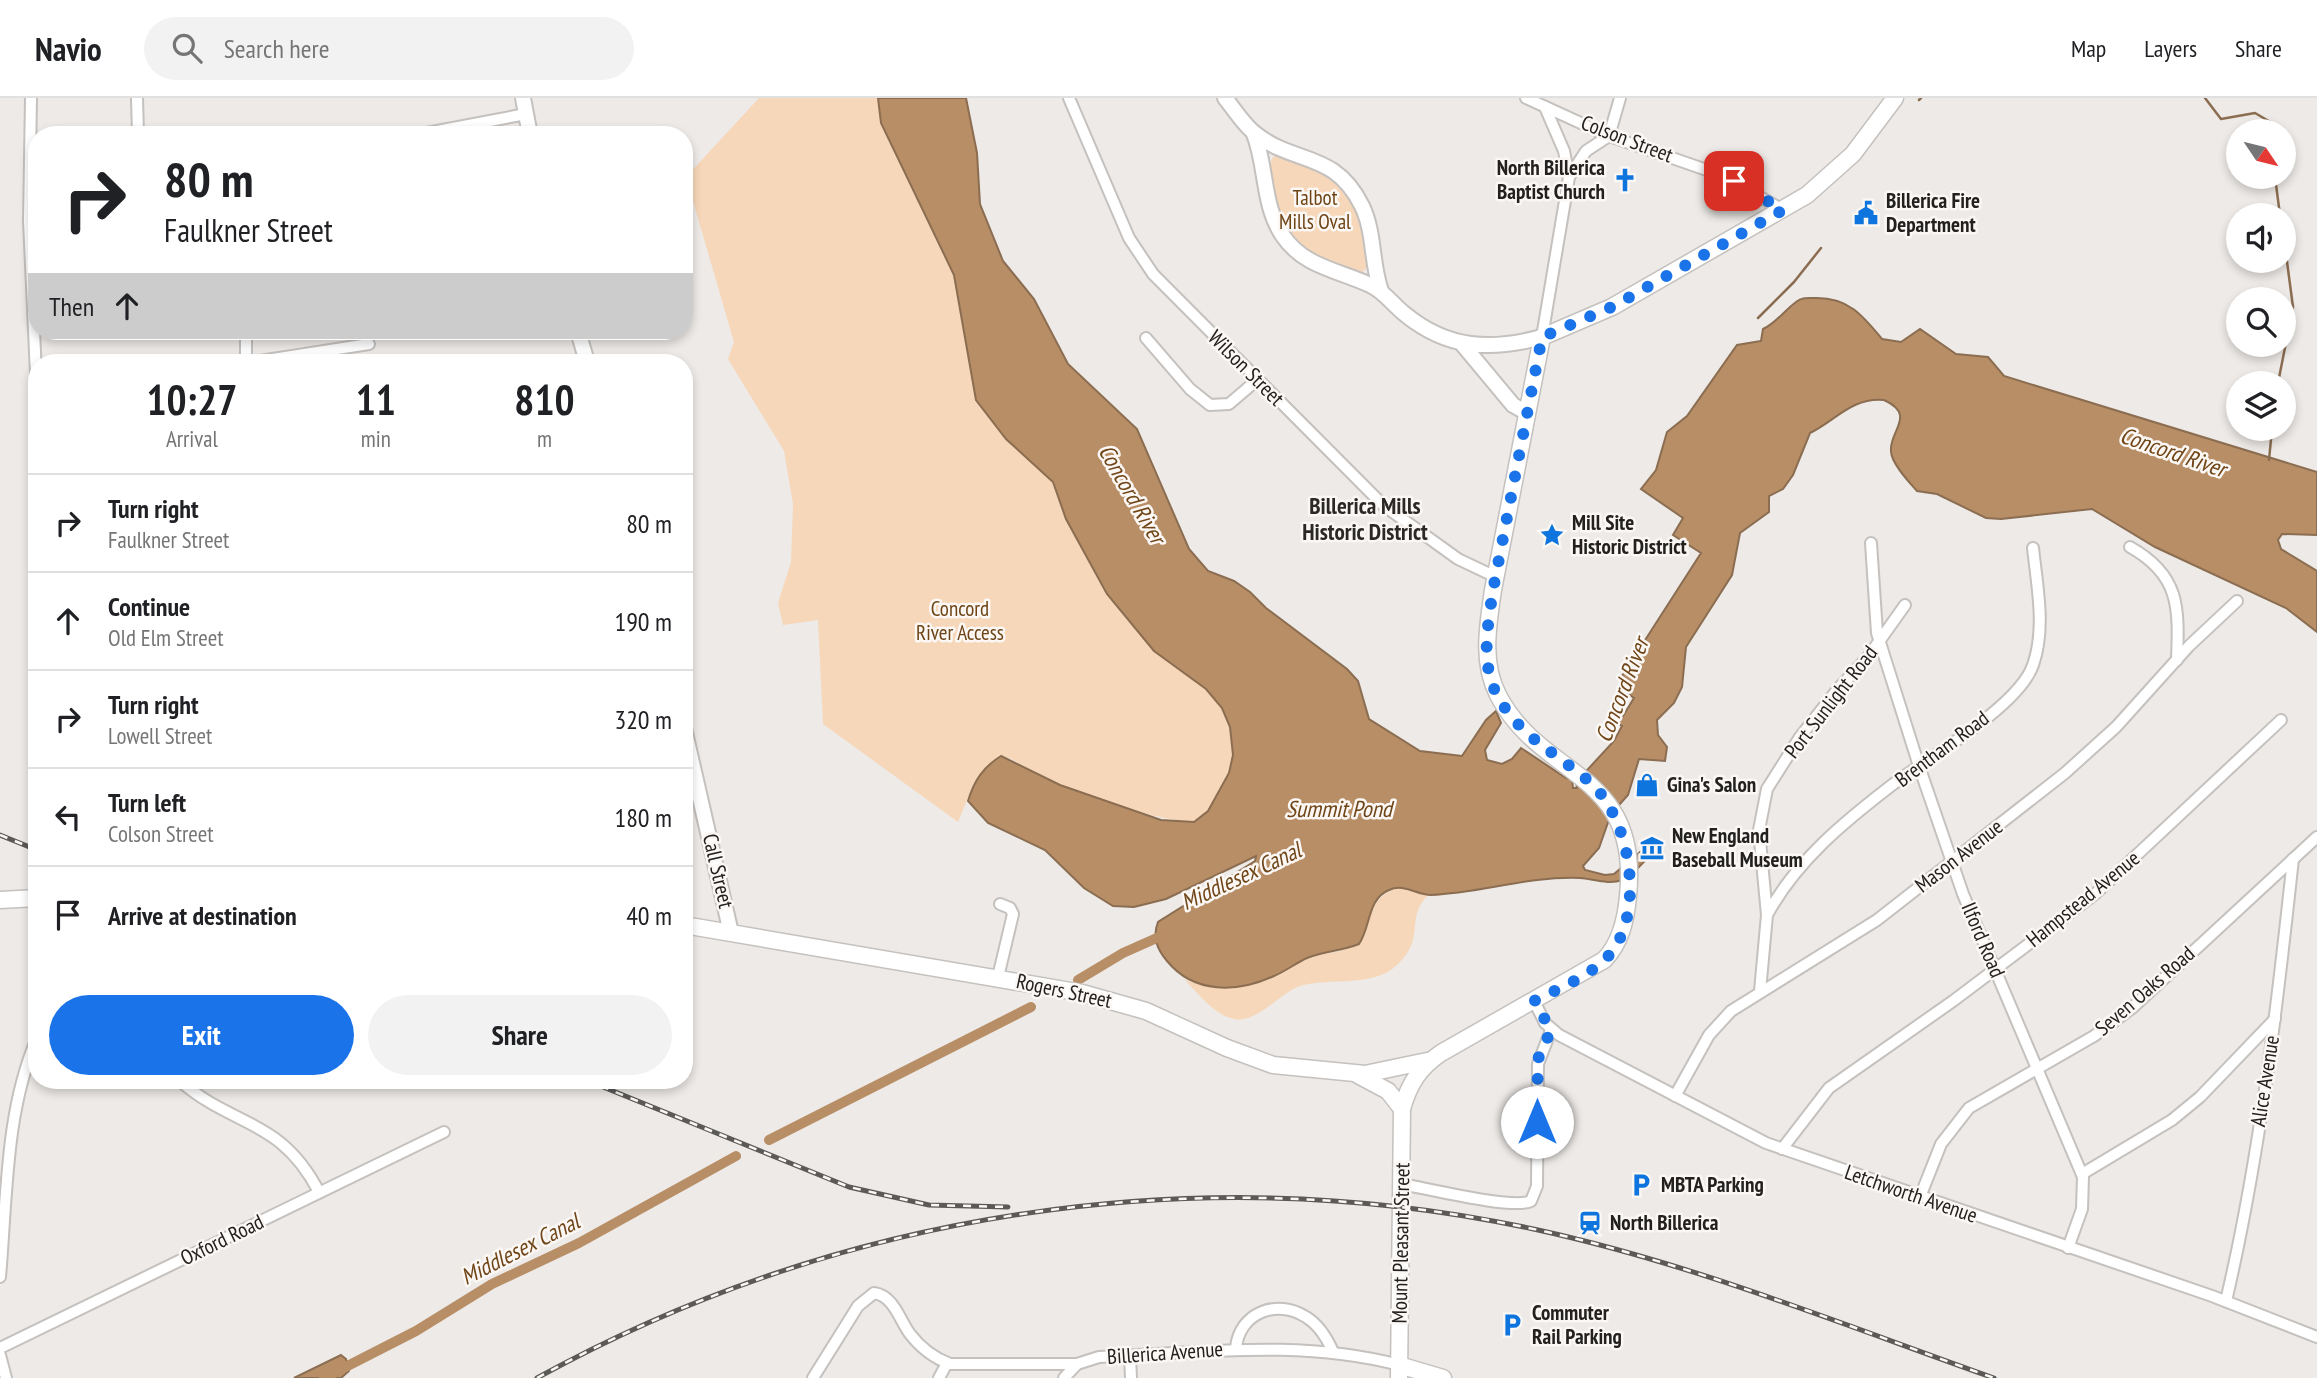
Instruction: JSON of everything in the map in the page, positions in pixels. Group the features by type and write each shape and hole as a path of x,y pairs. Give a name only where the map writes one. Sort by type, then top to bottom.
{"main road":[{"path":"1433,1058 1596,966 1613,950 1625,917 1629,870 1625,842 1614,814 1600,793 1582,776 1527,735 1496,692 1487,650 1496,577 1542,337 1612,307 1783,210 1842,167 1895,98"},
{"path":"0,900 28,898"},
{"name":"Rogers Street","path":"693,927 998,977 1130,1006 1273,1065 1356,1074 1397,1069 1433,1058"},
{"name":"Mount Pleasant Street","path":"1399,1371 1402,1109 1412,1082 1433,1058"},
{"path":"1356,1074 1380,1085 1394,1096 1402,1109"},
{"name":"Billerica Avenue","path":"1399,1371 1443,1378"}],"street":[{"path":"31,98 31,126"},
{"path":"137,98 138,126"},
{"path":"523,98 528,126"},
{"name":"Wilson Street","path":"1069,98 1129,238 1153,274 1390,511 1458,559 1496,577"},
{"path":"1225,98 1254,134 1261,154 1267,199 1284,238 1307,260 1381,291 1424,328 1463,345 1501,346 1542,337 1569,177 1586,150 1609,136 1620,98"},
{"name":"Colson Street","path":"1526,98 1609,136 1714,172 1783,210"},
{"name":"Colson Street","path":"1545,107 1564,151 1569,177"},
{"path":"463,126 526,114"},
{"path":"1254,134 1276,146 1320,162 1349,187 1368,221 1381,291"},
{"path":"1146,338 1190,389 1210,405 1229,404 1257,380"},
{"path":"305,354 369,344"},
{"path":"1463,345 1513,405 1527,413"},
{"name":"Ilford Road","path":"1871,543 1879,641 1919,766 1951,861 2082,1174 2082,1209 2068,1248"},
{"path":"2130,547 2154,562 2171,585 2176,616 2177,660"},
{"name":"Brentham Road","path":"1767,915 1788,882 1814,851 2007,699 2031,671 2039,625 2033,548"},
{"name":"Mason Avenue","path":"1675,1096 1714,1029 1731,1011 1867,927 2087,755 2237,601"},
{"name":"Port Sunlight Road","path":"1760,991 1767,915 1759,838 1763,802 1774,775 1800,737 1905,605"},
{"name":"Hampstead Avenue","path":"1782,1149 1829,1088 1995,970 2095,894 2281,719"},
{"name":"Call Street","path":"693,766 731,933"},
{"name":"Seven Oaks Road","path":"1920,1197 1941,1144 1953,1125 1976,1102 2094,1036 2132,1007 2317,837"},
{"name":"Alice Avenue","path":"2226,1301 2236,1258 2275,1019 2293,859"},
{"path":"998,977 1013,914 1010,908 1000,904"},
{"path":"1401,1184 1504,1203 1523,1204 1531,1201 1537,1186 1538,1064 1551,1030 1534,1001"},
{"path":"2082,1174 2172,1120 2200,1097 2275,1019"},
{"name":"Letchworth Avenue","path":"1551,1030 1746,1134 1782,1149 2226,1301 2317,1337"},
{"path":"0,1277 2,1231 17,1102 28,1067"},
{"path":"192,1089 210,1102 279,1139 301,1160 319,1192"},
{"name":"Oxford Road","path":"0,1348 444,1132"},
{"path":"813,1378 858,1306 874,1293 889,1300 917,1342 947,1363 939,1378"},
{"path":"1236,1348 1237,1337 1244,1323 1259,1312 1284,1309 1306,1317 1325,1334 1333,1352"},
{"name":"Billerica Avenue","path":"947,1363 1077,1364 1090,1358 1236,1348 1333,1352 1399,1371"},
{"path":"0,1355 6,1378"},
{"path":"1130,1356 1131,1378"},
{"path":"1064,1378 1077,1364"}],"green space":[{"name":"Concord River Access","path":"759,98 878,98 881,123 954,275 976,400 1006,439 1053,482 1066,519 1154,651 1206,689 1222,708 1230,727 1233,755 1229,773 1208,811 1194,822 1149,815 1099,800 1050,780 1010,758 974,783 958,822 823,724 818,620 783,625 778,603 791,562 793,504 784,451 728,359 734,342 693,201 693,169"},
{"name":"Talbot Mills Oval","path":"1283,153 1308,156 1357,197 1370,265 1360,274 1349,277 1284,238 1267,170 1273,157"},
{"path":"1403,887 1428,895 1417,913 1414,937 1406,955 1397,965 1376,977 1300,986 1259,1013 1242,1019 1234,1019 1220,1013 1184,979 1217,987 1252,984 1274,977 1307,959 1346,949 1357,939 1381,897"}],"water":[{"path":"878,98 966,98 977,153 980,204 1003,261 1034,299 1068,364 1137,429 1189,549 1208,571 1234,581 1250,592 1266,608 1347,669 1358,681 1369,719 1420,751 1462,756 1486,720 1496,711 1501,723 1485,750 1487,760 1502,764 1512,759 1521,748 1566,778 1572,779 1573,788 1577,788 1576,782 1614,741 1622,726 1618,724 1634,698 1627,693 1630,682 1622,676 1701,553 1673,535 1683,518 1641,489 1656,470 1667,432 1687,416 1737,345 1761,341 1763,329 1796,302 1806,298 1828,299 1847,305 1862,316 1882,339 1901,342 1920,329 1956,354 1988,357 2004,376 2317,472 2317,535 2282,534 2278,540 2281,549 2317,571 2317,632 2286,608 2155,547 2092,509 2001,519 1986,518 1937,494 1917,491 1892,456 1891,444 1899,424 1899,411 1884,400 1862,402 1810,433 1793,475 1783,489 1769,496 1769,512 1740,533 1732,575 1686,647 1682,687 1674,703 1657,720 1658,735 1667,747 1665,761 1639,759 1628,795 1611,814 1599,848 1583,866 1585,870 1605,875 1614,874 1646,847 1647,859 1632,874 1617,881 1560,878 1431,895 1394,888 1377,900 1359,944 1307,958 1260,982 1231,987 1203,985 1178,972 1163,956 1156,938 1158,922 1255,861 1256,856 1166,899 1134,907 1113,906 1084,888 1045,850 988,823 968,801 980,775 1001,756 1060,785 1161,820 1194,822 1208,811 1229,773 1233,755 1230,727 1222,708 1206,689 1154,651 1107,594 1066,519 1053,482 1006,439 976,400 954,275 881,123"},
{"path":"341,1355 346,1359 349,1371 341,1378 294,1378"}],"waterway":[{"path":"2205,98 2221,119 2255,113 2265,119"},
{"path":"2277,189 2278,203"},
{"path":"1758,318 1794,282 1821,248"},
{"path":"2280,371 2293,307 2288,273"},
{"path":"2269,460 2271,441"},
{"name":"Middlesex Canal","path":"1078,980 1123,953 1168,933"},
{"name":"Middlesex Canal","path":"769,1140 1031,1007"},
{"name":"Middlesex Canal","path":"324,1378 416,1331 492,1284 579,1243 736,1156"}],"railway":[{"path":"0,835 28,846"},
{"path":"608,1089 849,1187 929,1205 1008,1207"},
{"path":"537,1378 653,1321 774,1274 898,1238 1024,1214 1153,1200 1282,1198 1410,1208 1538,1230 1596,1244 1768,1297 1994,1378"}],"place":[{"name":"North Billerica Baptist Church","path":"1625,180"},
{"name":"Billerica Fire Department","path":"1866,213"},
{"name":"Mill Site Historic District","path":"1552,535"},
{"name":"Gina's Salon","path":"1647,785"},
{"name":"New England Baseball Museum","path":"1652,848"},
{"name":"MBTA Parking","path":"1641,1185"},
{"name":"North Billerica","path":"1590,1223"},
{"name":"Commuter Rail Parking","path":"1512,1325"}],"district":[{"name":"Billerica Mills Historic District","path":"1365,519"}],"route":[{"path":"1537,1122 1538,1059 1551,1030 1534,1001 1604,960 1619,939 1629,895 1625,842 1609,805 1585,779 1527,735 1514,721 1496,692 1488,664 1488,627 1493,590 1542,337 1612,307 1783,210 1734,181"}],"water label":[{"name":"Concord River","path":"2173,452"},
{"name":"Concord River","path":"1132,494"},
{"name":"Concord River","path":"1622,690"},
{"name":"Summit Pond","path":"1339,809"}]}
